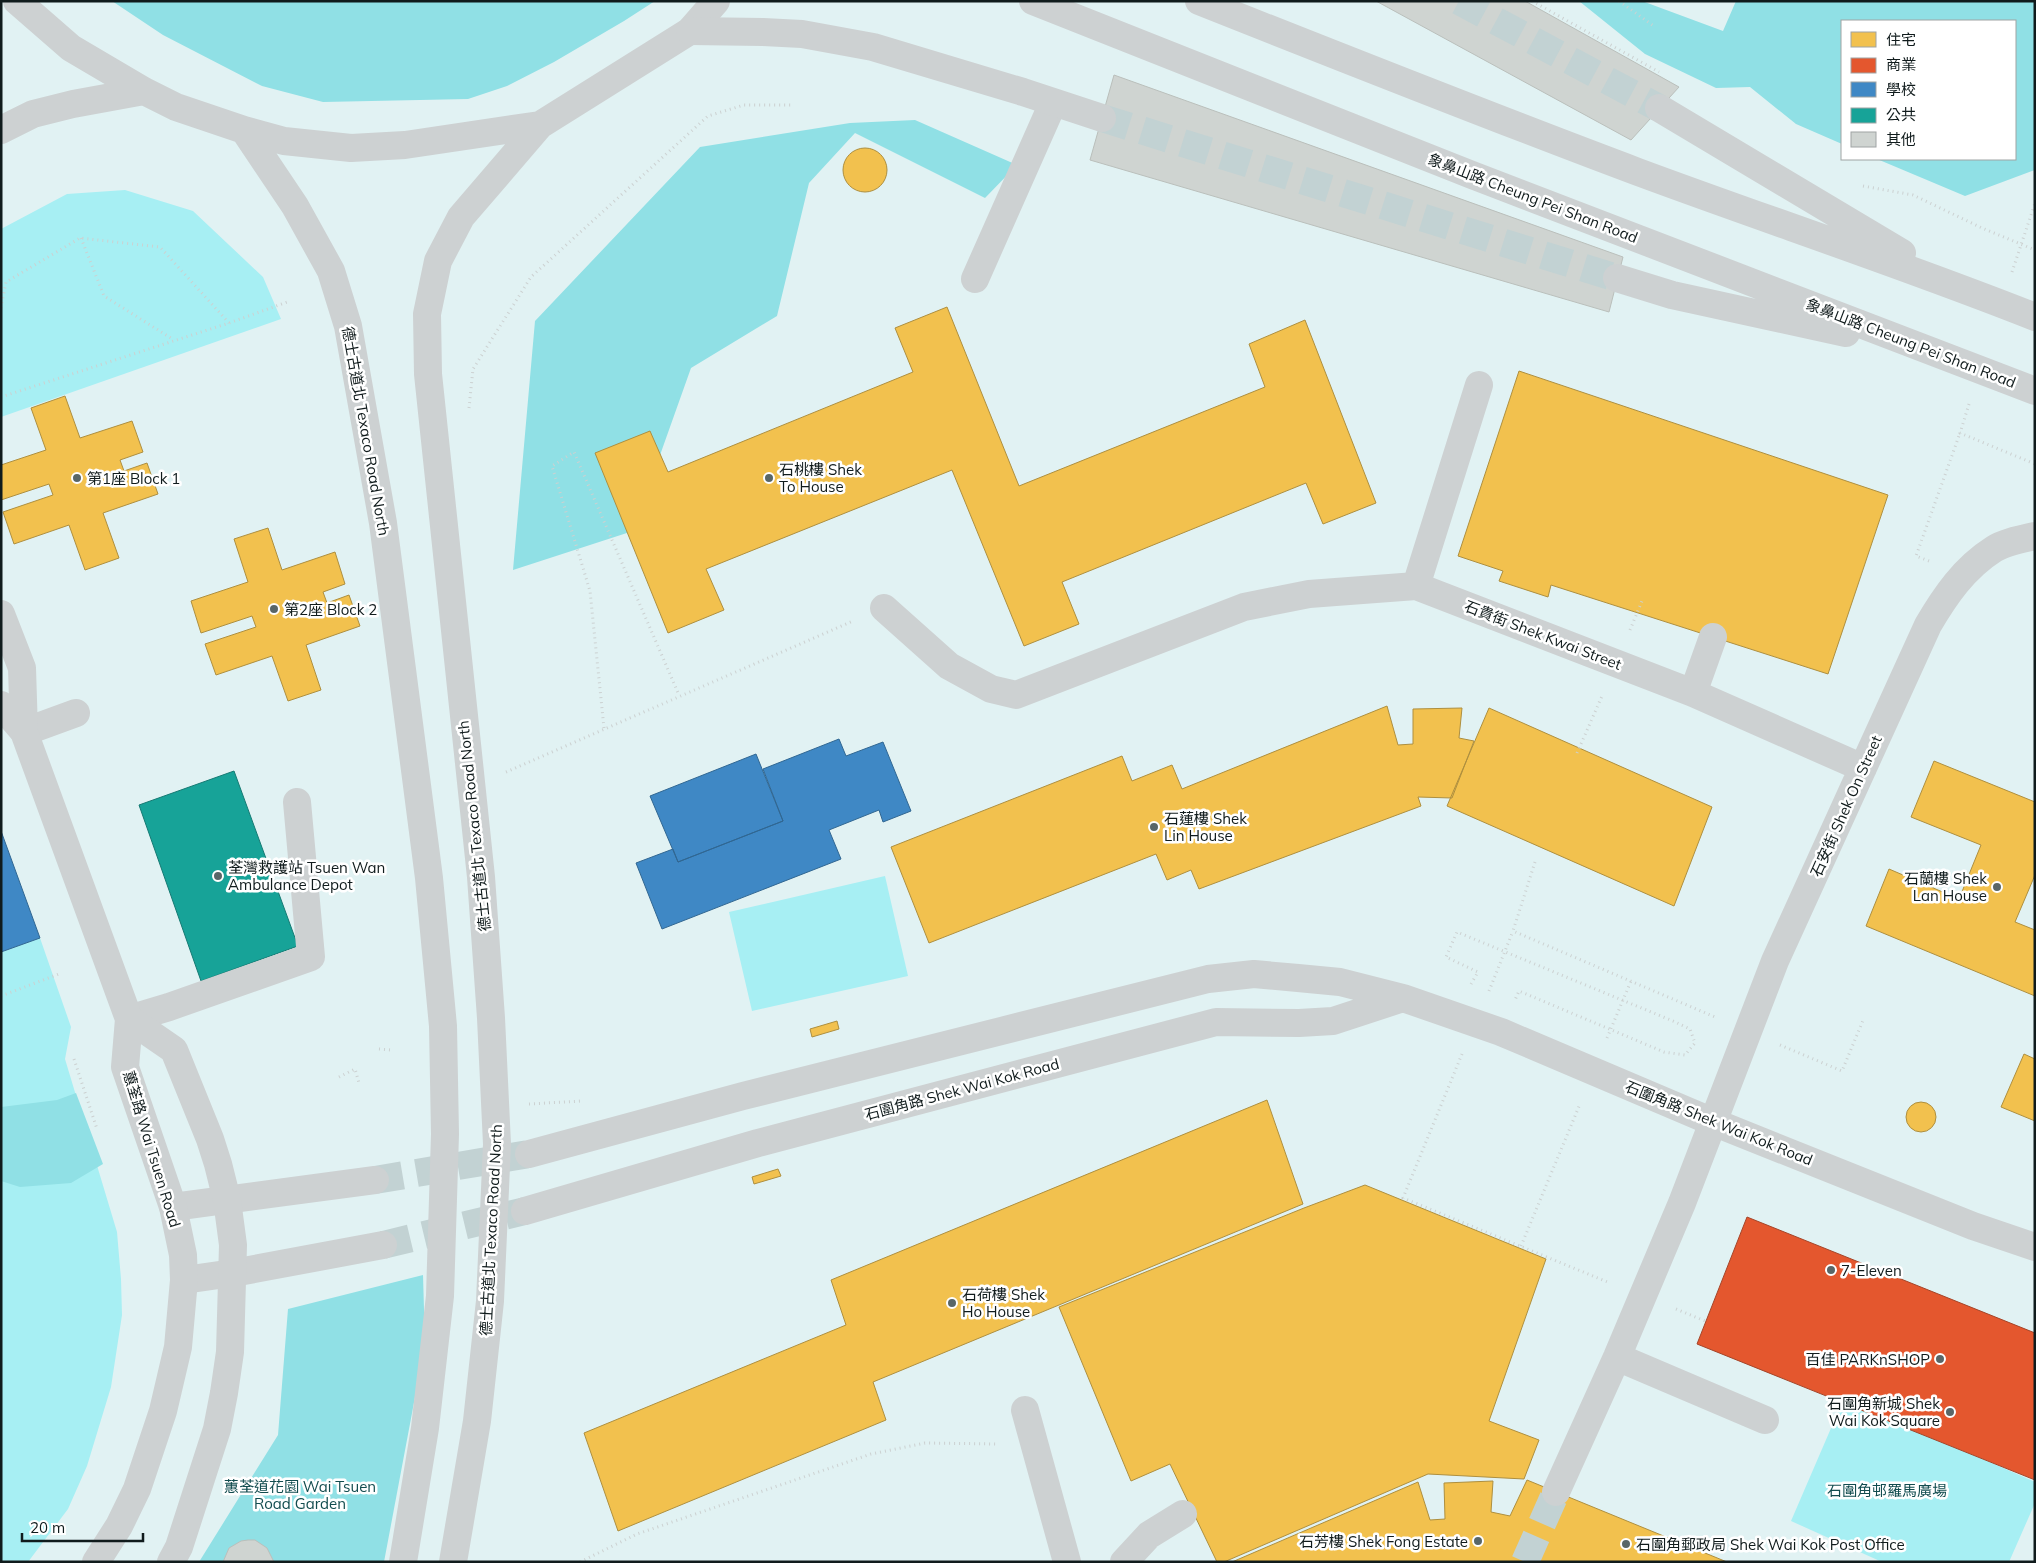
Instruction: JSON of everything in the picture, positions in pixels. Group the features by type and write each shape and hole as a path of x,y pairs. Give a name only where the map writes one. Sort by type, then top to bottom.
{"main road":[{"path":"17,1 71,48 144,91 176,107 244,130 284,141 351,148 405,145 540,125 690,31 716,1"},
{"name":"象鼻山路 Cheung Pei Shan Road","path":"1034,1 1454,168 2035,391"},
{"path":"1199,1 1558,142 1957,286 2035,317"},
{"path":"690,31 764,32 834,39 873,47 1102,118"},
{"path":"1,130 33,114 73,104 144,91"},
{"path":"975,279 1053,102"},
{"path":"1659,108 1957,286"},
{"name":"德士古道北 Texaco Road North","path":"453,1562 477,1421 490,1301 497,1144 491,1018 480,878 428,374 427,314 438,261 461,217 540,125"},
{"name":"德士古道北 Texaco Road North","path":"244,130 295,206 331,271 348,326 383,522 429,878 443,1026 445,1134 440,1286 425,1428 403,1562"},
{"path":"1617,278 1672,295 1928,351"},
{"path":"884,608 949,666 991,689 1016,695 1244,608 1309,594 1416,586 1479,385"},
{"name":"石安街 Shek On Street","path":"1556,1492 1617,1357 1682,1203 1776,960 1928,625 1944,597 1963,574 1995,548 2035,536"},
{"name":"石貴街 Shek Kwai Street","path":"1416,586 1693,692 1863,768"},
{"name":"蕙荃路 Wai Tsuen Road","path":"1,614 22,668 24,732 129,1019 126,1067 173,1207 183,1255 184,1280 178,1347 163,1411 137,1489 119,1526 96,1562"},
{"path":"1693,692 1713,637"},
{"name":"蕙荃路 Wai Tsuen Road","path":"1,705 24,732"},
{"path":"24,732 76,713"},
{"path":"129,1019 311,958 297,802"},
{"name":"石圍角路 Shek Wai Kok Road","path":"529,1154 743,1096 1208,979 1254,974 1340,982 1403,998 1501,1032 1713,1122 1973,1226 2035,1247"},
{"name":"石圍角路 Shek Wai Kok Road","path":"525,1211 758,1143 1216,1022 1299,1023 1333,1021 1403,998"},
{"path":"129,1019 174,1050 210,1139 227,1200 234,1246 230,1352 217,1429 179,1547 171,1562"},
{"path":"173,1207 375,1180"},
{"path":"184,1280 233,1273 383,1245"},
{"path":"1617,1357 1766,1420"},
{"path":"1025,1410 1067,1562"},
{"path":"1124,1562 1149,1535 1183,1514"}],"path":[{"path":"1532,1 1663,74"},
{"path":"1619,1 1655,27"},
{"path":"468,415 473,369 531,277 708,116 744,105 791,105"},
{"path":"1855,182 1864,186 1913,195 1982,228 2035,250"},
{"path":"80,238 104,296 174,340"},
{"path":"1,308 6,282 80,238 160,247 229,323"},
{"path":"1,396 229,323 290,301"},
{"path":"1960,433 1916,556 1963,574"},
{"path":"604,728 590,591 552,466 574,452 679,695"},
{"path":"640,712 884,608"},
{"path":"1486,997 1513,931 1535,862"},
{"path":"1513,931 1723,1020"},
{"path":"1470,987 1478,972 1446,957 1457,932 1690,1029 1695,1044 1685,1055 1664,1052 1519,991"},
{"path":"1,996 59,974"},
{"path":"1604,1045 1631,981"},
{"path":"1778,1044 1842,1071 1864,1018"},
{"path":"379,1049 392,1050"},
{"path":"1463,1052 1403,1198 1521,1246 1582,1100"},
{"path":"74,1059 97,1129"},
{"path":"339,1077 355,1069 359,1083"},
{"path":"523,1105 582,1100"},
{"path":"580,1562 637,1534 870,1454 925,1443 1014,1445 1037,1454"}],"green space":[{"path":"112,1 655,1 554,62 507,86 468,99 323,102 262,86 163,35"},
{"path":"1579,1 1642,1 1723,31 1736,1 2035,1 2035,170 1965,196 1879,160 2016,160 2016,20 1841,20 1841,144 1796,124 1750,87 1716,88 1645,54"},
{"path":"915,120 1017,165 985,198 855,133 809,183 777,316 691,368 633,531 513,570 535,321 700,147 850,123"},
{"path":"125,190 193,211 263,277 281,319 1,417 1,229 67,194"},
{"path":"885,876 908,976 752,1011 729,912"},
{"path":"40,938 71,1027 65,1059 117,1232 122,1315 111,1387 87,1466 68,1509 28,1562 1,1562 1,952"},
{"path":"76,1093 103,1164 71,1183 20,1187 1,1181 1,1107 57,1100"},
{"name":"蕙荃道花園 Wai Tsuen Road Garden","path":"423,1275 425,1344 384,1562 199,1562 278,1435 288,1309"},
{"name":"石圍角邨羅馬廣場","path":"1844,1398 2035,1482 2035,1503 2009,1562 1882,1562 1791,1521"}],"building: 住宅":[{"path":"861,148 869,148 881,154 887,170 881,186 869,192 861,192 849,186 843,174 843,166 849,154"},
{"name":"石桃樓 Shek To House","path":"947,307 1019,486 1265,387 1249,344 1305,320 1376,503 1323,524 1306,483 1062,582 1079,624 1024,646 952,470 706,569 724,610 668,633 595,453 650,431 668,472 913,372 895,328"},
{"path":"1519,371 1888,495 1828,674 1551,585 1548,597 1499,581 1503,571 1458,556"},
{"name":"第1座 Block 1","path":"65,396 80,438 132,421 143,452 120,460 124,471 147,463 158,494 103,513 119,558 85,570 69,525 14,544 3,512 53,495 49,484 1,500 1,465 46,450 31,408"},
{"name":"第2座 Block 2","path":"268,528 282,570 335,552 345,584 323,592 327,603 349,595 360,626 306,645 321,690 288,701 272,656 216,675 205,644 256,627 252,616 201,633 191,601 248,582 234,539"},
{"name":"石蓮樓 Shek Lin House","path":"1387,706 1398,745 1413,744 1413,709 1462,708 1459,738 1474,741 1452,798 1418,797 1421,806 1199,889 1191,870 1167,880 1156,854 929,943 891,847 1122,756 1132,781 1172,765 1182,789"},
{"path":"1489,708 1712,807 1674,906 1447,806"},
{"name":"石蘭樓 Shek Lan House","path":"1934,761 2035,802 2035,875 2015,922 2035,930 2035,996 1866,926 1889,869 1959,899 1981,845 1911,817"},
{"path":"837,1021 839,1029 812,1037 810,1029"},
{"path":"2024,1054 2035,1059 2035,1121 2001,1107"},
{"name":"石荷樓 Shek Ho House","path":"1267,1100 1303,1204 873,1382 886,1420 618,1531 584,1433 846,1325 831,1280"},
{"path":"1921,1102 1931,1107 1936,1117 1931,1127 1921,1132 1911,1127 1906,1117 1911,1107"},
{"path":"778,1169 781,1176 754,1184 752,1177"},
{"path":"1365,1185 1546,1259 1489,1421 1539,1440 1524,1479 1428,1474 1224,1562 1217,1562 1170,1464 1131,1481 1059,1307"},
{"name":"石芳樓 Shek Fong Estate","path":"1527,1480 1727,1562 1232,1562 1418,1482 1430,1520 1445,1519 1444,1483 1493,1481 1491,1512 1510,1516"}],"building: 商業":[{"name":"石圍角新城 Shek Wai Kok Square","path":"1747,1217 2035,1333 2035,1480 1697,1344"}],"building: 學校":[{"path":"839,739 846,756 883,742 911,811 883,822 879,810 829,830 841,859 662,929 636,863 673,849 678,862 783,821 763,769"},
{"path":"756,754 783,821 678,862 650,796"},
{"path":"1,831 40,938 1,952"}],"building: 公共":[{"name":"荃灣救護站 Tsuen Wan Ambulance Depot","path":"234,771 298,946 201,981 139,805"}],"building: 其他":[{"path":"1376,1 1525,1 1679,87 1631,140"},
{"path":"1114,75 1623,257 1609,312 1090,160"},
{"path":"255,1540 267,1548 274,1562 223,1562 229,1548 241,1541"}],"tunnel":[{"path":"1459,1 1659,108"},
{"path":"1102,118 1617,278"},
{"path":"375,1180 529,1154"},
{"path":"383,1245 525,1211"},
{"path":"1525,1562 1556,1492"}],"place":[{"name":"第1座 Block 1","path":"77,478"},
{"name":"石桃樓 Shek To House","path":"769,478"},
{"name":"第2座 Block 2","path":"274,609"},
{"name":"石蓮樓 Shek Lin House","path":"1154,827"},
{"name":"荃灣救護站 Tsuen Wan Ambulance Depot","path":"218,876"},
{"name":"石蘭樓 Shek Lan House","path":"1997,887"},
{"name":"7-Eleven","path":"1831,1270"},
{"name":"石荷樓 Shek Ho House","path":"952,1303"},
{"name":"百佳 PARKnSHOP","path":"1940,1359"},
{"name":"石圍角新城 Shek Wai Kok Square","path":"1950,1412"},
{"name":"石芳樓 Shek Fong Estate","path":"1478,1541"},
{"name":"石圍角郵政局 Shek Wai Kok Post Office","path":"1626,1544"}]}
